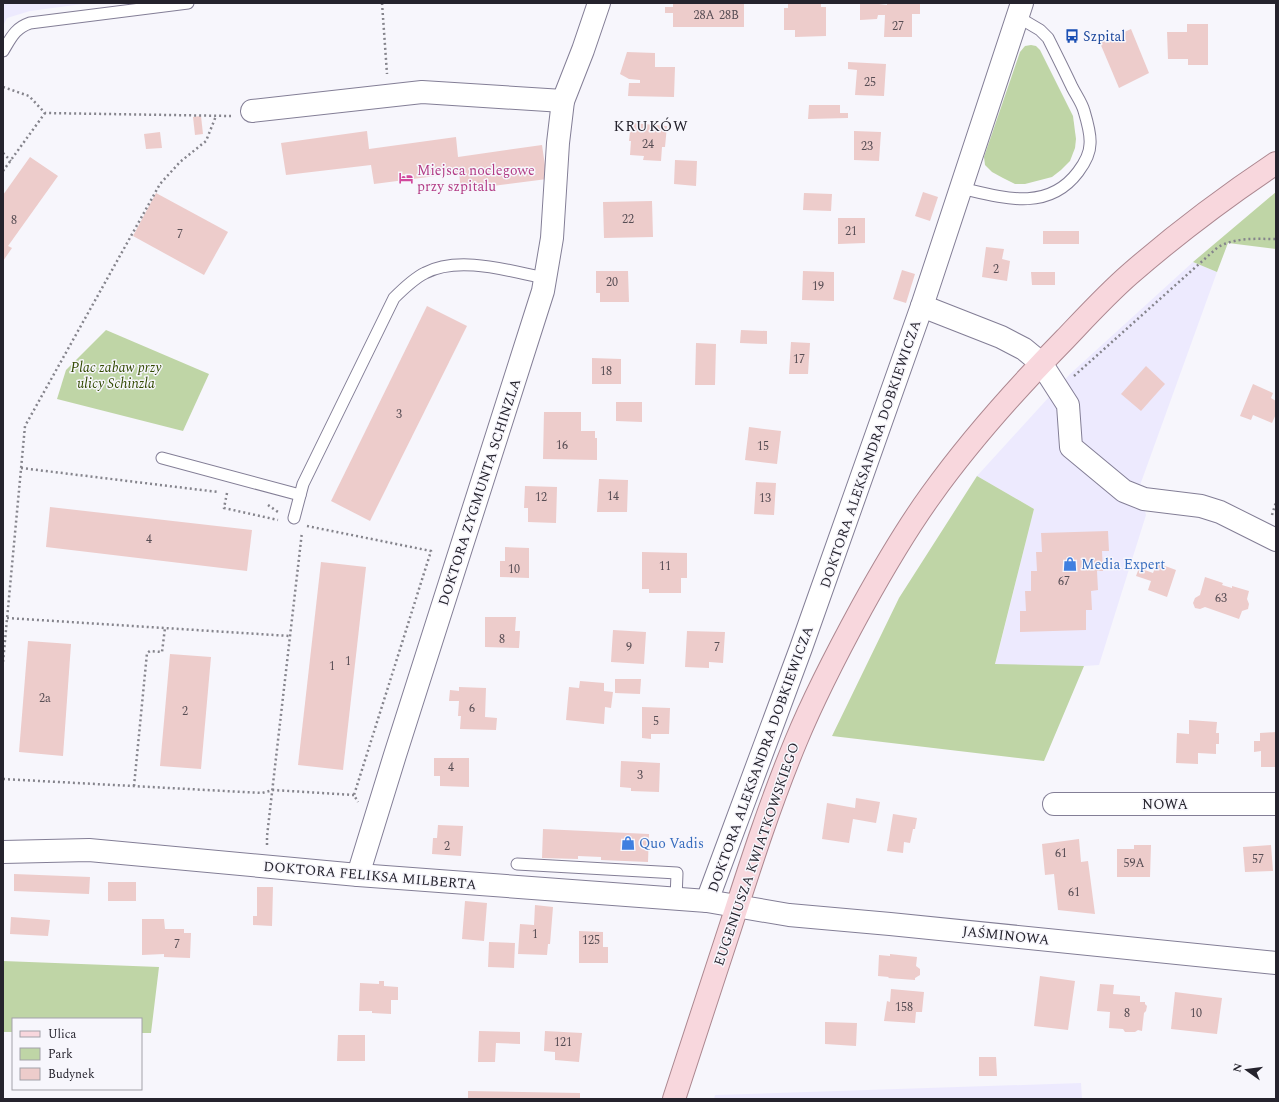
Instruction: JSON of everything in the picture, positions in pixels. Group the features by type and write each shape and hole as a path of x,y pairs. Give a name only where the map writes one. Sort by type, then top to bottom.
{"main road":[{"name":"EUGENIUSZA KWIATKOWSKIEGO","path":"674,1099 736,906 766,819 796,740 826,674 896,548 941,481 989,421 1041,363 1118,285 1145,261 1209,210 1276,163"}],"street":[{"name":"DOKTORA ZYGMUNTA SCHINZLA","path":"358,875 543,291 552,238 558,143 563,101 599,3"},
{"name":"DOKTORA ALEKSANDRA DOBKIEWICZA","path":"707,901 801,648 922,306 1020,10"},
{"path":"252,111 422,92 563,101"},
{"path":"922,306 1001,337 1024,349 1041,363 1068,405 1071,446 1124,491 1144,499 1201,506 1220,512 1276,540"},
{"name":"NOWA","path":"1054,804 1276,804"},
{"name":"DOKTORA FELIKSA MILBERTA","path":"3,852 89,850 358,875 707,901 736,906"},
{"name":"JAŚMINOWA","path":"736,906 789,915 1276,963"}],"lane":[{"path":"3,51 14,33 24,25 30,23 188,3"},
{"path":"961,188 999,197 1024,198 1045,196 1060,190 1072,180 1084,164 1090,145 1084,110 1048,38 1020,10"},
{"path":"294,518 303,484 394,298 409,283 425,273 442,267 459,264 545,278"},
{"path":"162,458 300,495"},
{"path":"517,864 677,874 676,899"}],"path":[{"path":"382,3 388,95"},
{"path":"3,87 29,96 44,113 230,116 252,111"},
{"path":"3,171 44,113"},
{"path":"3,662 25,426 160,184 180,162 206,141 216,116"},
{"path":"3,153 11,161"},
{"path":"1057,387 1071,378 1211,251 1234,240 1276,239"},
{"path":"21,468 219,492"},
{"path":"234,494 227,493 224,508 278,520"},
{"path":"263,501 281,514"},
{"path":"3,779 262,793 273,790 354,795 430,552 303,525 273,790 267,836 267,845 270,848"},
{"path":"7,618 290,636"},
{"path":"134,786 147,653 150,651 162,652 165,628"}],"shaded area":[{"path":"3,3 90,3 30,11 7,18 3,26"},
{"path":"1193,262 1217,272 1139,488 1146,515 1099,665 995,665 1034,509 977,476 1070,374"},
{"path":"1081,1083 1082,1099 714,1099 715,1095"}],"green space":[{"path":"1025,46 1036,46 1040,50 1073,116 1076,139 1075,148 1070,161 1052,177 1025,184 1015,184 992,172 985,165 984,157 1020,52"},
{"path":"1276,192 1276,249 1228,243 1217,272 1193,262"},
{"name":"Plac zabaw przy ulicy Schinzla","path":"106,330 209,374 183,431 57,399 66,370"},
{"path":"977,476 1034,509 995,664 1084,666 1044,761 832,736 899,598"},
{"path":"3,961 159,967 151,1033 142,1033 142,1018 12,1018 12,1032 3,1032"}],"building":[{"path":"673,3 744,3 744,27 673,27 673,13 665,13 665,7 673,7"},
{"path":"788,3 821,3 821,7 826,7 826,36 795,37 795,30 784,30 784,8 788,8"},
{"path":"860,3 879,3 887,5 887,3 920,3 920,14 912,14 912,37 884,37 885,15 878,15 877,19 860,20"},
{"path":"1187,24 1208,24 1208,65 1188,65 1188,59 1168,59 1167,32 1187,32"},
{"path":"1131,29 1149,73 1119,88 1100,43"},
{"path":"627,52 655,53 655,67 675,67 674,97 628,96 629,83 640,83 640,80 629,79 620,74"},
{"path":"848,62 886,64 884,96 855,95 857,70 848,69"},
{"path":"809,105 840,105 840,113 848,113 848,118 808,119"},
{"path":"201,116 203,134 195,135 193,117"},
{"path":"631,123 667,126 665,147 662,147 661,161 643,160 644,156 630,155 631,141 629,141"},
{"path":"367,131 369,149 456,137 458,157 542,145 547,179 461,190 459,173 374,184 371,165 286,175 281,143"},
{"path":"854,131 881,132 879,161 854,160"},
{"path":"160,132 162,148 146,149 144,134"},
{"path":"30,157 58,176 8,246 12,248 3,261 3,195"},
{"path":"675,160 697,161 696,186 674,184"},
{"path":"923,192 938,197 930,221 915,216"},
{"path":"156,193 228,232 204,275 133,236"},
{"path":"804,193 832,194 831,211 803,210"},
{"path":"652,201 653,237 604,238 603,202"},
{"path":"838,218 865,218 865,243 838,244"},
{"path":"1043,231 1079,231 1079,244 1043,244"},
{"path":"986,247 1004,249 1002,259 1010,261 1007,281 982,277"},
{"path":"902,270 915,274 906,303 893,299"},
{"path":"596,271 628,271 629,302 600,302 600,293 596,293"},
{"path":"803,271 834,272 834,301 802,300"},
{"path":"1031,272 1055,272 1055,285 1032,285"},
{"path":"427,306 467,326 370,521 331,501"},
{"path":"741,330 767,331 767,344 740,343"},
{"path":"791,342 810,343 808,374 789,374"},
{"path":"696,343 716,344 715,385 695,385"},
{"path":"592,358 621,359 621,384 592,384"},
{"path":"1146,366 1165,384 1141,411 1121,394"},
{"path":"1253,384 1273,393 1271,398 1276,401 1276,414 1272,423 1253,415 1251,420 1240,416"},
{"path":"616,402 642,402 642,422 616,421"},
{"path":"544,412 581,412 581,431 595,431 595,438 597,438 597,460 543,459"},
{"path":"749,427 781,431 777,464 745,460"},
{"path":"599,479 628,480 627,512 597,512"},
{"path":"756,482 776,483 774,515 754,514"},
{"path":"525,486 557,487 556,523 528,522 528,508 524,508"},
{"path":"50,507 252,530 247,571 46,547"},
{"path":"1108,531 1109,551 1102,551 1103,571 1097,571 1098,590 1091,591 1092,610 1086,610 1086,630 1020,632 1020,611 1026,611 1025,591 1031,591 1031,571 1037,571 1036,552 1042,552 1041,533"},
{"path":"505,547 529,548 529,578 500,577 500,561 505,561"},
{"path":"642,552 687,553 687,578 681,578 681,593 649,593 649,589 642,589"},
{"path":"321,562 366,567 343,770 298,765"},
{"path":"1157,563 1176,570 1167,597 1148,590 1151,581 1136,576 1139,568 1153,573"},
{"path":"1205,577 1223,583 1222,585 1249,591 1247,599 1249,604 1248,609 1242,611 1239,619 1205,607 1200,609 1195,608 1193,603 1195,598 1200,595"},
{"path":"485,617 516,617 515,631 520,631 519,648 485,647"},
{"path":"613,630 646,632 644,664 611,662"},
{"path":"687,631 725,632 723,663 709,662 709,668 685,667"},
{"path":"28,641 71,644 63,756 19,752"},
{"path":"170,654 211,657 201,769 160,766"},
{"path":"615,679 641,679 640,694 615,693"},
{"path":"580,681 604,683 604,691 613,692 611,708 605,707 604,724 566,720 569,687 579,688"},
{"path":"459,687 486,688 485,717 497,718 496,730 460,729 461,716 458,716 459,701 449,701 450,690 459,691"},
{"path":"642,707 670,708 669,734 651,734 651,739 642,738"},
{"path":"1189,720 1217,722 1216,733 1219,733 1219,744 1216,744 1216,754 1198,753 1198,764 1176,763 1177,733 1189,734"},
{"path":"1276,732 1276,767 1261,767 1261,751 1254,752 1254,741 1260,741 1260,733"},
{"path":"434,758 469,758 469,787 440,786 440,776 434,776"},
{"path":"621,761 660,763 659,792 631,791 631,788 620,787"},
{"path":"856,798 880,802 876,823 853,819 849,843 822,839 827,803 855,808"},
{"path":"893,814 917,818 910,843 904,842 903,853 887,851"},
{"path":"438,825 463,826 461,856 432,854 433,838 437,838"},
{"path":"543,829 649,834 648,862 601,860 601,857 578,856 578,859 542,858"},
{"path":"1079,839 1081,862 1088,861 1095,914 1058,910 1054,874 1045,875 1042,844"},
{"path":"1134,845 1151,845 1150,877 1117,877 1117,849 1134,849"},
{"path":"1271,845 1273,871 1245,872 1243,847"},
{"path":"14,874 90,877 89,894 14,891"},
{"path":"108,882 136,882 136,901 108,901"},
{"path":"257,887 273,887 272,926 253,925 253,916 257,916"},
{"path":"465,901 487,903 484,941 462,939"},
{"path":"535,905 553,907 550,944 548,944 547,955 518,954 520,924 534,925"},
{"path":"11,917 50,920 48,936 10,934"},
{"path":"142,919 164,919 165,929 184,929 184,933 191,933 190,958 164,957 164,954 142,955"},
{"path":"579,931 603,932 603,947 608,947 608,963 579,963"},
{"path":"489,942 515,943 514,968 488,967"},
{"path":"890,954 917,957 916,966 920,969 920,975 915,978 915,980 878,976 879,955 890,956"},
{"path":"1040,976 1075,981 1068,1030 1034,1026"},
{"path":"379,981 384,981 384,986 398,987 398,1000 391,1000 391,1014 372,1013 372,1011 359,1011 360,983 379,984"},
{"path":"1100,984 1114,985 1113,994 1140,996 1140,1002 1145,1002 1147,1006 1144,1013 1142,1031 1138,1030 1135,1032 1125,1032 1123,1029 1109,1028 1110,1012 1097,1011"},
{"path":"891,989 924,992 922,1012 916,1012 915,1023 884,1021 887,1001 890,1002"},
{"path":"1175,992 1222,998 1217,1034 1171,1029"},
{"path":"825,1022 857,1023 856,1046 825,1044"},
{"path":"479,1031 520,1032 520,1044 496,1043 495,1062 478,1062"},
{"path":"545,1031 582,1033 579,1062 555,1060 555,1052 544,1051"},
{"path":"338,1035 365,1035 365,1061 337,1061"},
{"path":"979,1057 996,1057 997,1076 979,1076"},
{"path":"468,1091 580,1093 580,1099 468,1099"}],"place":[{"name":"Szpital","path":"1072,36"},
{"name":"Miejsca noclegowe przy szpitalu","path":"406,178"},
{"name":"Media Expert","path":"1070,564"},
{"name":"Quo Vadis","path":"628,843"}],"district":[{"name":"KRUKÓW","path":"651,126"}]}
